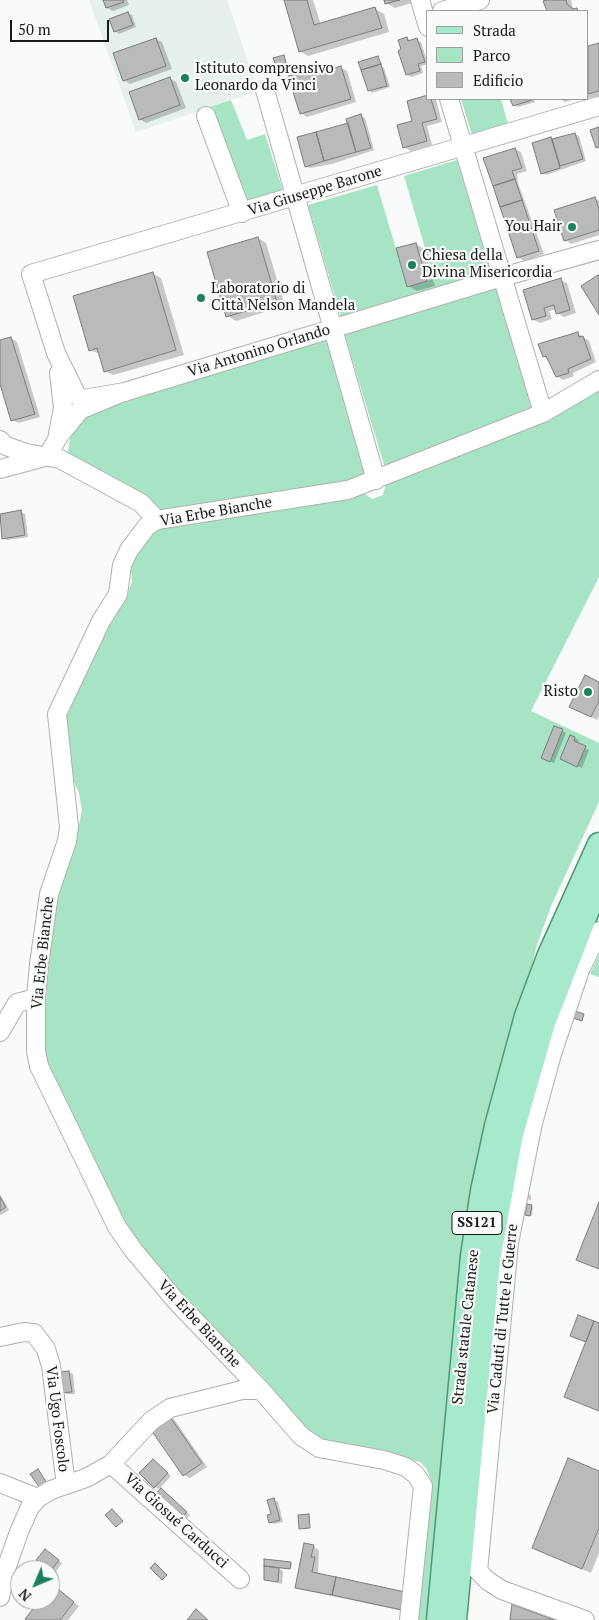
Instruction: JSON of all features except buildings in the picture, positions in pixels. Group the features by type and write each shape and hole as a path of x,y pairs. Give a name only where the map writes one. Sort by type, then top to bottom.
{"main road":[{"name":"Strada statale Catanese","path":"438,1620 472,1256 482,1191 496,1126 526,1016 548,957 599,844"},
{"name":"Strada statale Catanese","path":"455,1620 489,1260 510,1143 544,1023 599,882"}],"street":[{"path":"445,10 480,0"},
{"path":"265,90 376,480"},
{"path":"449,100 543,413"},
{"name":"Via Giuseppe Barone","path":"56,353 31,274 599,106"},
{"path":"206,116 242,213"},
{"name":"Via Antonino Orlando","path":"48,456 58,437 80,410 125,392 502,277 599,250"},
{"path":"56,353 77,396 83,399 125,392"},
{"path":"56,353 63,408 58,437"},
{"name":"Via Erbe Bianche","path":"409,1620 424,1486 416,1475 406,1467 384,1460 319,1448 301,1436 261,1390 176,1301 134,1251 118,1227 39,1066 36,1050 36,998 49,894 67,841 69,826 57,714 101,621 118,594 122,565 129,550 147,526 157,520 348,490 543,413 599,380"},
{"path":"0,440 6,446 26,454 60,459 141,503 157,520"},
{"path":"0,469 48,456"},
{"name":"Via Caduti di Tutte le Guerre","path":"585,1620 502,1590 488,1582 478,1571 509,1243 534,1123 552,1054 580,970 599,931"},
{"path":"0,1032 17,1004 36,998"},
{"name":"Via Ugo Foscolo","path":"0,1337 24,1332 34,1333 46,1349 51,1366 66,1485"},
{"path":"0,1597 7,1566 19,1532 30,1508 38,1498 51,1490 86,1478 111,1464 152,1421 170,1408 242,1390 261,1390"},
{"name":"Via Giosué Carducci","path":"111,1464 240,1579"},
{"path":"0,1483 38,1498"}],"shaded area":[{"name":"Istituto comprensivo Leonardo da Vinci","path":"89,0 227,0 258,91 136,132"}],"green space":[{"path":"231,100 247,140 265,134 283,191 246,202 210,107"},
{"path":"461,100 501,100 508,124 472,135"},
{"path":"457,160 491,273 341,317 308,205 377,185 407,286 434,279 404,176"},
{"path":"496,286 532,408 385,468 344,332"},
{"path":"327,339 366,477 334,486 165,512 67,456 72,428 84,417 109,406"},
{"path":"599,390 599,577 531,711 599,743 599,802 551,906 537,945 525,992 429,1620 417,1620 431,1480 426,1468 420,1462 324,1442 305,1431 262,1376 181,1294 123,1224 44,1059 47,983 45,965 55,894 76,839 82,810 79,793 69,771 65,716 95,647 128,592 132,582 130,560 153,531 168,526 362,492 372,499 383,495 386,483 556,414"},
{"path":"599,955 599,977 590,974"}],"place":[{"name":"Istituto comprensivo Leonardo da Vinci","path":"185,78"},
{"name":"You Hair","path":"572,227"},
{"name":"Chiesa della Divina Misericordia","path":"412,265"},
{"name":"Laboratorio di Città Nelson Mandela","path":"201,298"},
{"name":"Risto","path":"588,692"}]}
